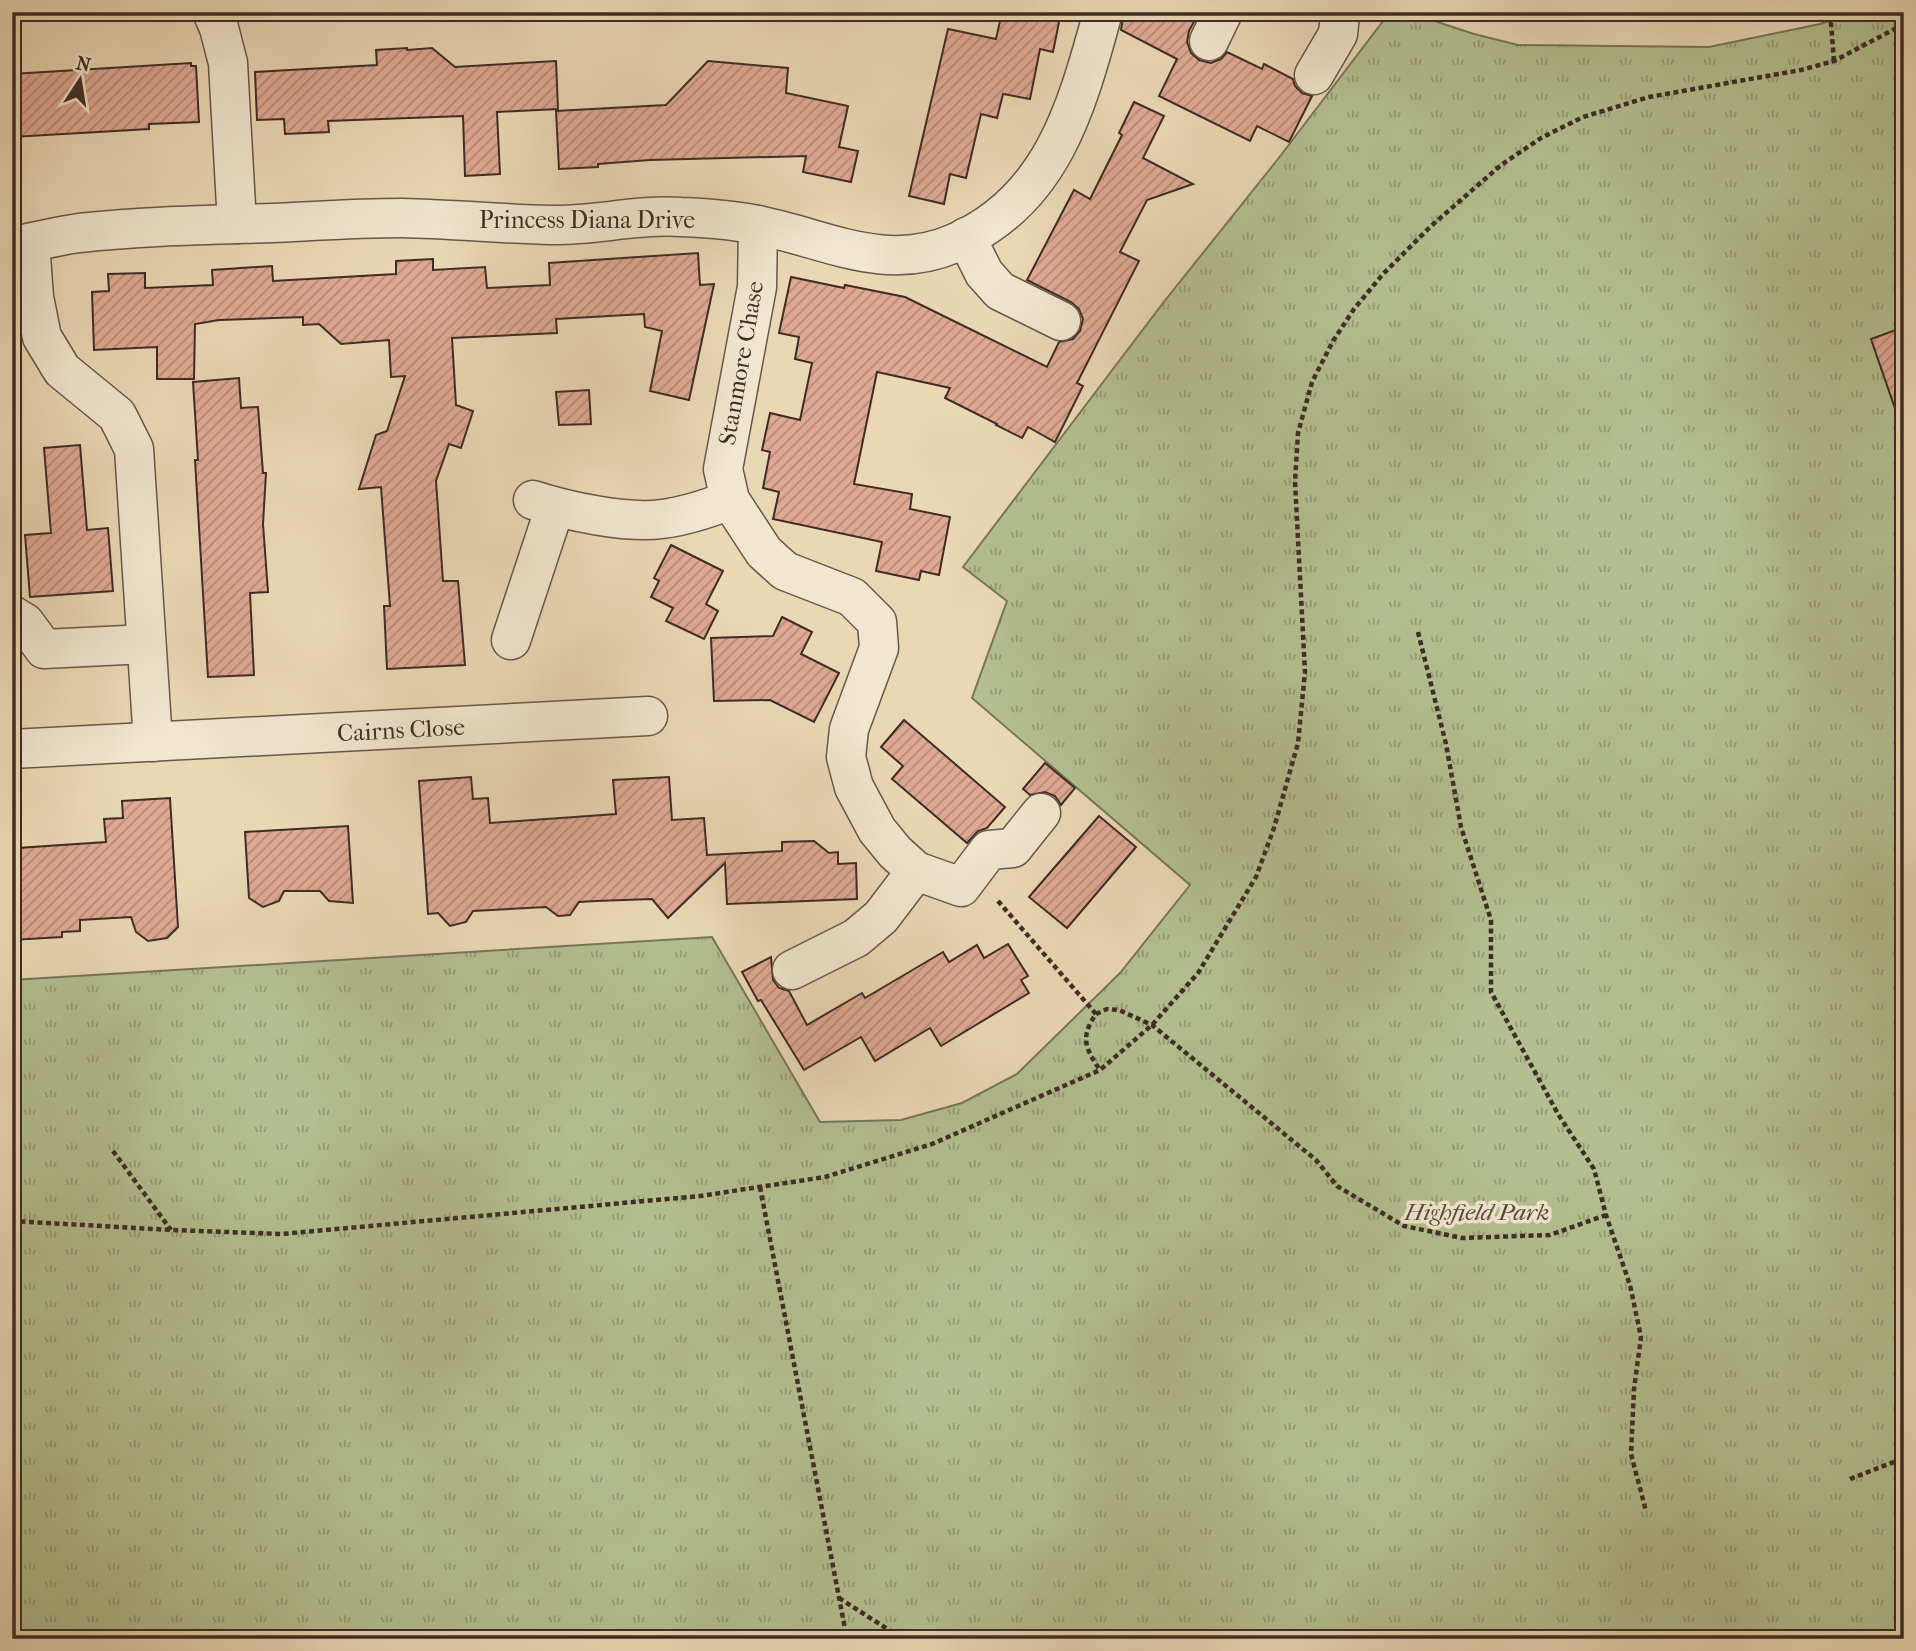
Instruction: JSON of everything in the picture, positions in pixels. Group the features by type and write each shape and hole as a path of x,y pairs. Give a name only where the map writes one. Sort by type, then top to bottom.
{"street":[{"path":"212,12 228,63 237,224"},
{"name":"Princess Diana Drive","path":"21,244 79,234 237,224 402,218 555,225 678,216 758,225 853,252 895,257 930,251 956,243 1018,202 1055,148 1083,83 1103,12"},
{"path":"1314,75 1338,34 1338,12"},
{"name":"Stanmore Chase","path":"758,225 757,286 723,470 730,500 764,552 785,571 852,597 877,622 879,648 849,729 846,757 854,787 877,830 895,852 916,871 961,887"},
{"path":"966,237 984,273 1000,291 1061,321"},
{"path":"21,244 42,337 62,370 117,415 134,449 153,742"},
{"path":"511,640 544,504 614,517 659,520 700,512 730,500"},
{"path":"12,615 25,624 44,649 146,644"},
{"name":"Cairns Close","path":"12,750 648,716"},
{"path":"961,887 989,850 1013,848 1041,813"},
{"path":"792,970 856,937 881,917 916,871"}],"path":[{"path":"1834,61 1831,23 1841,12"},
{"path":"1418,632 1446,744 1461,827 1491,920 1491,992 1547,1094 1594,1169 1606,1215 1630,1285 1641,1337 1634,1390 1631,1454 1646,1511"},
{"path":"961,887 985,886 1096,1014"},
{"path":"1100,1070 1088,1052 1086,1038 1088,1026 1096,1014 1107,1009 1119,1010 1152,1025 1316,1160 1337,1186 1404,1226 1462,1238 1550,1236 1606,1215"},
{"path":"113,1151 172,1230"},
{"path":"760,1187 847,1639"},
{"path":"1850,1479 1904,1458"},
{"path":"839,1598 903,1639"}],"green space":[{"name":"Highfield Park","path":"1390,12 1407,12 1518,45 1709,47 1820,24 1858,12 1904,12 1904,1639 12,1639 12,980 712,937 820,1122 901,1120 962,1103 1017,1074 1120,973 1190,885 972,698 1007,601 963,567 1163,303 1278,159"}],"building":[{"path":"1002,12 1061,12 1053,52 1040,49 1030,99 1003,94 997,118 981,114 966,178 950,174 944,204 909,196 948,29 996,39"},
{"path":"1124,12 1147,12 1156,17 1158,12 1199,12 1189,31 1187,42 1191,53 1199,60 1211,63 1221,59 1227,52 1262,69 1264,64 1293,79 1295,86 1302,93 1312,96 1289,142 1257,126 1250,141 1159,96 1177,59 1121,30"},
{"path":"432,48 455,67 556,61 558,109 497,112 500,174 465,176 463,116 328,121 329,132 285,134 284,119 257,120 255,72 377,65 376,50"},
{"path":"708,61 788,68 786,93 848,106 839,147 858,151 851,182 803,172 806,156 650,160 559,169 556,111 666,105"},
{"path":"191,63 191,66 196,66 199,122 149,124 149,129 12,137 12,74"},
{"path":"1134,102 1164,116 1143,158 1193,184 1147,200 1120,252 1139,261 1077,383 1083,386 1055,442 1028,427 1022,438 996,425 945,398 950,388 877,372 854,484 912,494 910,509 950,517 939,575 921,571 919,580 876,571 882,542 773,519 779,492 763,488 770,452 762,450 770,413 800,420 812,363 795,359 799,337 779,333 791,277 905,297 1047,367 1059,342 1073,339 1080,331 1083,319 1079,309 1071,302 1027,280 1074,190 1090,199 1122,135 1119,133"},
{"path":"698,253 700,285 714,284 689,400 650,391 662,331 645,327 644,314 556,319 557,333 452,338 456,405 473,411 461,448 449,444 436,481 443,581 458,581 465,665 387,669 384,606 390,606 381,487 359,489 376,435 387,431 405,376 391,377 389,340 341,344 319,324 303,325 303,317 219,320 195,324 194,379 157,379 157,347 94,350 92,292 109,291 108,274 145,273 145,288 213,285 212,270 272,266 273,281 396,274 396,261 433,259 433,270 485,267 487,288 550,285 549,263"},
{"path":"1904,327 1904,419 1899,420 1871,339"},
{"path":"239,378 241,408 258,407 263,473 266,473 263,524 268,592 250,593 254,675 208,677 193,382"},
{"path":"589,390 591,424 559,425 556,392"},
{"path":"80,445 87,530 108,528 113,591 30,597 25,535 51,533 44,448"},
{"path":"671,545 723,571 706,604 718,611 704,639 666,621 673,608 651,597 659,581 654,578"},
{"path":"782,617 812,632 801,654 839,673 814,722 770,700 714,701 711,638 773,636"},
{"path":"904,720 1005,807 987,828 978,831 967,843 892,779 903,766 881,747"},
{"path":"1045,763 1075,788 1061,805 1055,796 1045,792 1030,795 1023,789"},
{"path":"471,777 473,799 488,798 490,823 616,814 613,780 669,777 672,820 704,818 707,855 782,851 782,842 814,841 829,853 838,852 838,864 856,863 857,899 727,904 725,863 668,918 652,899 596,901 579,902 570,915 558,916 546,907 473,911 466,922 450,926 438,913 428,914 419,781"},
{"path":"170,798 178,927 167,938 148,941 136,932 131,917 80,920 80,931 62,932 62,937 12,940 12,861 19,860 18,848 106,842 104,819 123,818 122,801"},
{"path":"1099,816 1136,847 1067,928 1029,897"},
{"path":"348,826 353,903 329,901 320,891 284,891 279,901 263,907 249,898 245,832"},
{"path":"1008,944 1028,976 1021,980 1029,993 941,1046 930,1028 875,1061 861,1037 804,1070 742,972 771,957 773,980 779,988 789,991 807,1025 862,993 865,998 943,952 949,962 977,945 984,958"}]}
